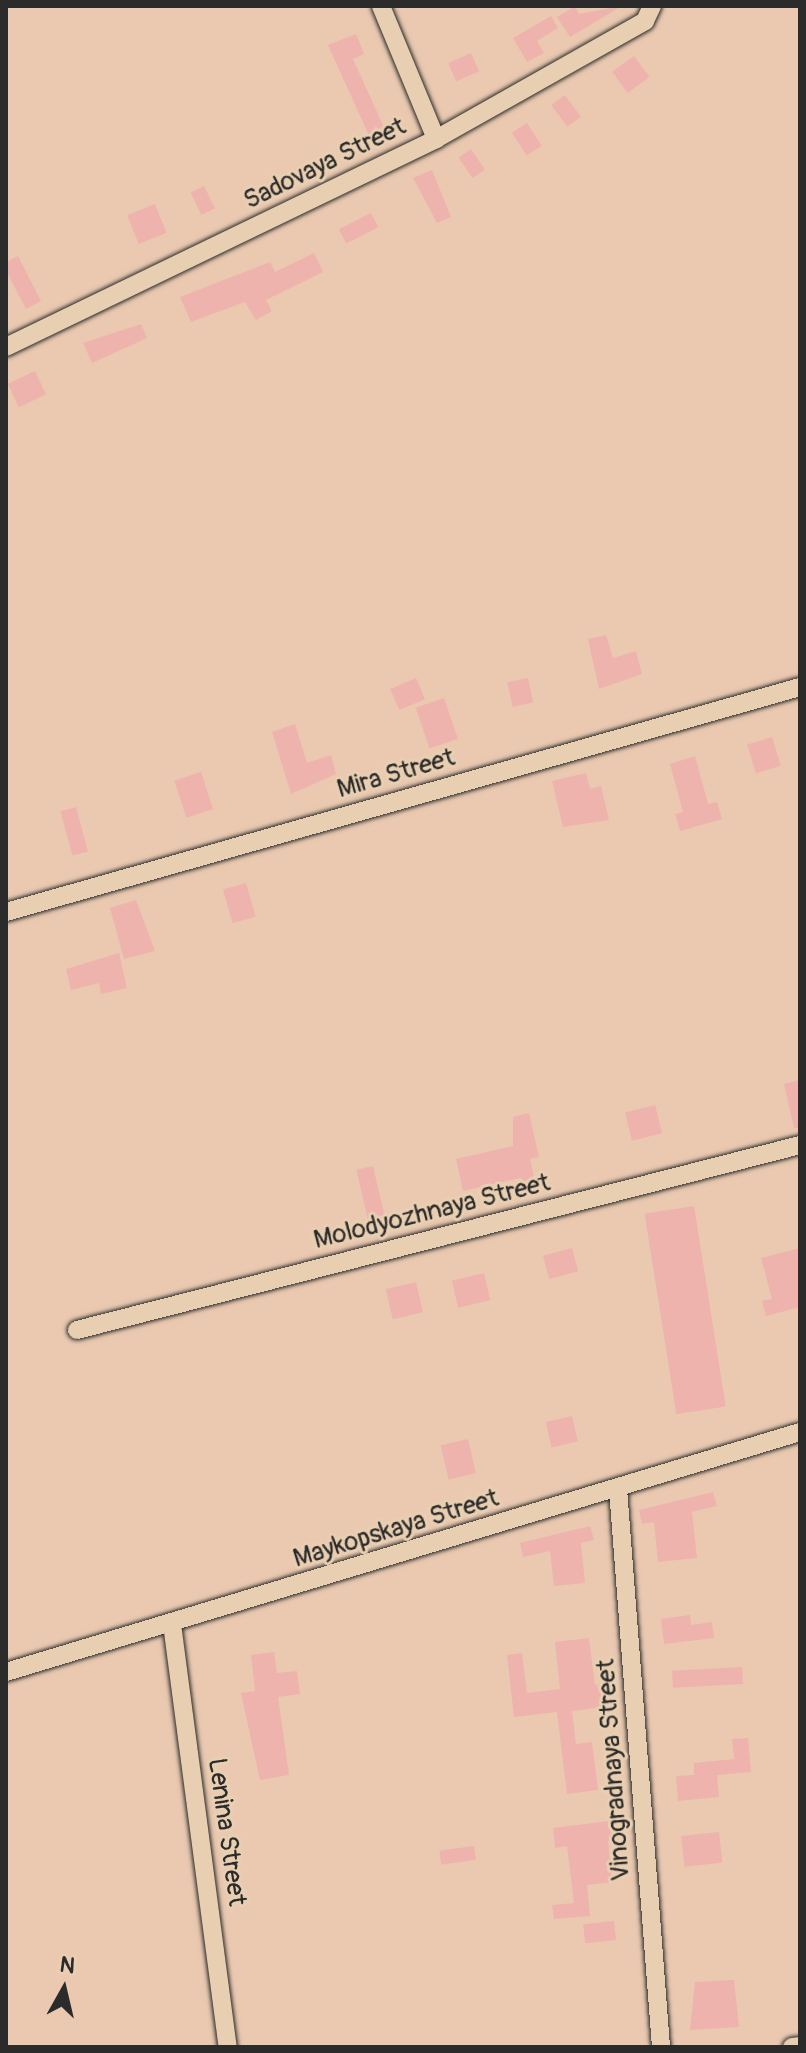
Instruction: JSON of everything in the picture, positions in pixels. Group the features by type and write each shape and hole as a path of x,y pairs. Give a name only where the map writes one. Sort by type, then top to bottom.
{"street":[{"path":"381,6 436,139"},
{"name":"Sadovaya Street","path":"6,347 436,139 645,21 652,6"},
{"name":"Mira Street","path":"6,912 800,687"},
{"name":"Molodyozhnaya Street","path":"77,1330 800,1145"},
{"name":"Maykopskaya Street","path":"6,1672 800,1432"},
{"name":"Vinogradnaya Street","path":"618,1489 661,2047"},
{"name":"Lenina Street","path":"172,1624 228,2047"},
{"path":"792,2047 800,2046"}],"building":[{"path":"575,6 579,14 622,6 570,37 557,17"},
{"path":"551,16 558,28 537,41 544,53 527,62 513,38"},
{"path":"356,34 364,54 353,59 387,134 371,140 328,45"},
{"path":"471,53 479,71 456,81 448,63"},
{"path":"634,56 649,77 627,93 612,72"},
{"path":"565,95 581,117 567,127 551,105"},
{"path":"527,123 542,146 527,155 512,133"},
{"path":"471,149 485,170 473,178 459,157"},
{"path":"432,170 451,217 437,223 413,178"},
{"path":"204,186 215,208 201,215 191,193"},
{"path":"155,204 167,233 139,244 127,215"},
{"path":"371,213 378,227 346,244 339,229"},
{"path":"314,253 323,272 266,300 272,311 256,320 245,302 191,322 180,297 270,262 275,272"},
{"path":"18,256 41,301 26,309 6,271 6,262"},
{"path":"141,324 147,338 92,363 83,343"},
{"path":"35,371 46,395 19,407 8,384"},
{"path":"606,635 613,658 636,651 642,674 599,689 588,639"},
{"path":"416,678 425,699 399,710 390,689"},
{"path":"528,678 533,702 513,707 507,682"},
{"path":"444,698 458,739 430,748 416,708"},
{"path":"295,724 307,763 331,755 336,774 291,794 272,732"},
{"path":"772,737 781,766 756,773 747,745"},
{"path":"695,756 708,804 717,802 722,819 680,831 675,814 683,812 670,764"},
{"path":"201,772 213,809 186,818 174,781"},
{"path":"586,773 590,789 601,786 609,820 563,827 552,781"},
{"path":"76,807 88,851 72,856 61,811"},
{"path":"246,883 256,917 233,923 223,890"},
{"path":"136,900 155,951 124,959 110,908"},
{"path":"119,953 127,988 101,994 99,983 71,990 66,969"},
{"path":"800,1080 800,1128 794,1128 784,1084"},
{"path":"655,1105 662,1133 632,1141 625,1112"},
{"path":"529,1113 539,1157 530,1159 536,1185 523,1188 520,1178 463,1191 456,1159 513,1146 513,1117"},
{"path":"373,1166 385,1219 369,1222 356,1170"},
{"path":"694,1206 726,1407 676,1414 645,1214"},
{"path":"572,1248 578,1271 549,1279 543,1256"},
{"path":"800,1248 800,1307 766,1316 762,1301 772,1299 761,1258"},
{"path":"484,1273 490,1300 458,1308 452,1280"},
{"path":"416,1282 423,1312 393,1319 386,1289"},
{"path":"572,1416 578,1441 552,1447 546,1422"},
{"path":"468,1439 476,1473 449,1479 441,1445"},
{"path":"713,1492 717,1506 692,1512 697,1558 658,1562 654,1522 642,1524 639,1510"},
{"path":"590,1526 594,1540 581,1543 585,1583 554,1586 550,1551 523,1557 520,1543"},
{"path":"690,1615 691,1625 712,1622 714,1638 664,1644 661,1619"},
{"path":"589,1638 595,1685 609,1684 611,1706 572,1711 576,1744 592,1742 598,1790 567,1794 557,1712 514,1717 507,1655 522,1653 527,1693 560,1689 555,1642"},
{"path":"274,1652 277,1673 297,1671 300,1694 278,1697 289,1775 260,1780 241,1693 255,1691 251,1655"},
{"path":"742,1667 743,1684 673,1688 672,1671"},
{"path":"748,1738 751,1772 717,1775 719,1797 678,1801 676,1776 694,1775 694,1763 734,1759 732,1739"},
{"path":"617,1820 619,1840 608,1841 612,1882 587,1885 590,1916 554,1919 552,1905 574,1903 567,1846 555,1848 553,1828"},
{"path":"719,1832 722,1863 684,1867 681,1836"},
{"path":"474,1846 476,1860 441,1865 439,1851"},
{"path":"614,1921 616,1940 585,1943 583,1924"},
{"path":"734,1980 739,2027 690,2030 695,1982"}]}
